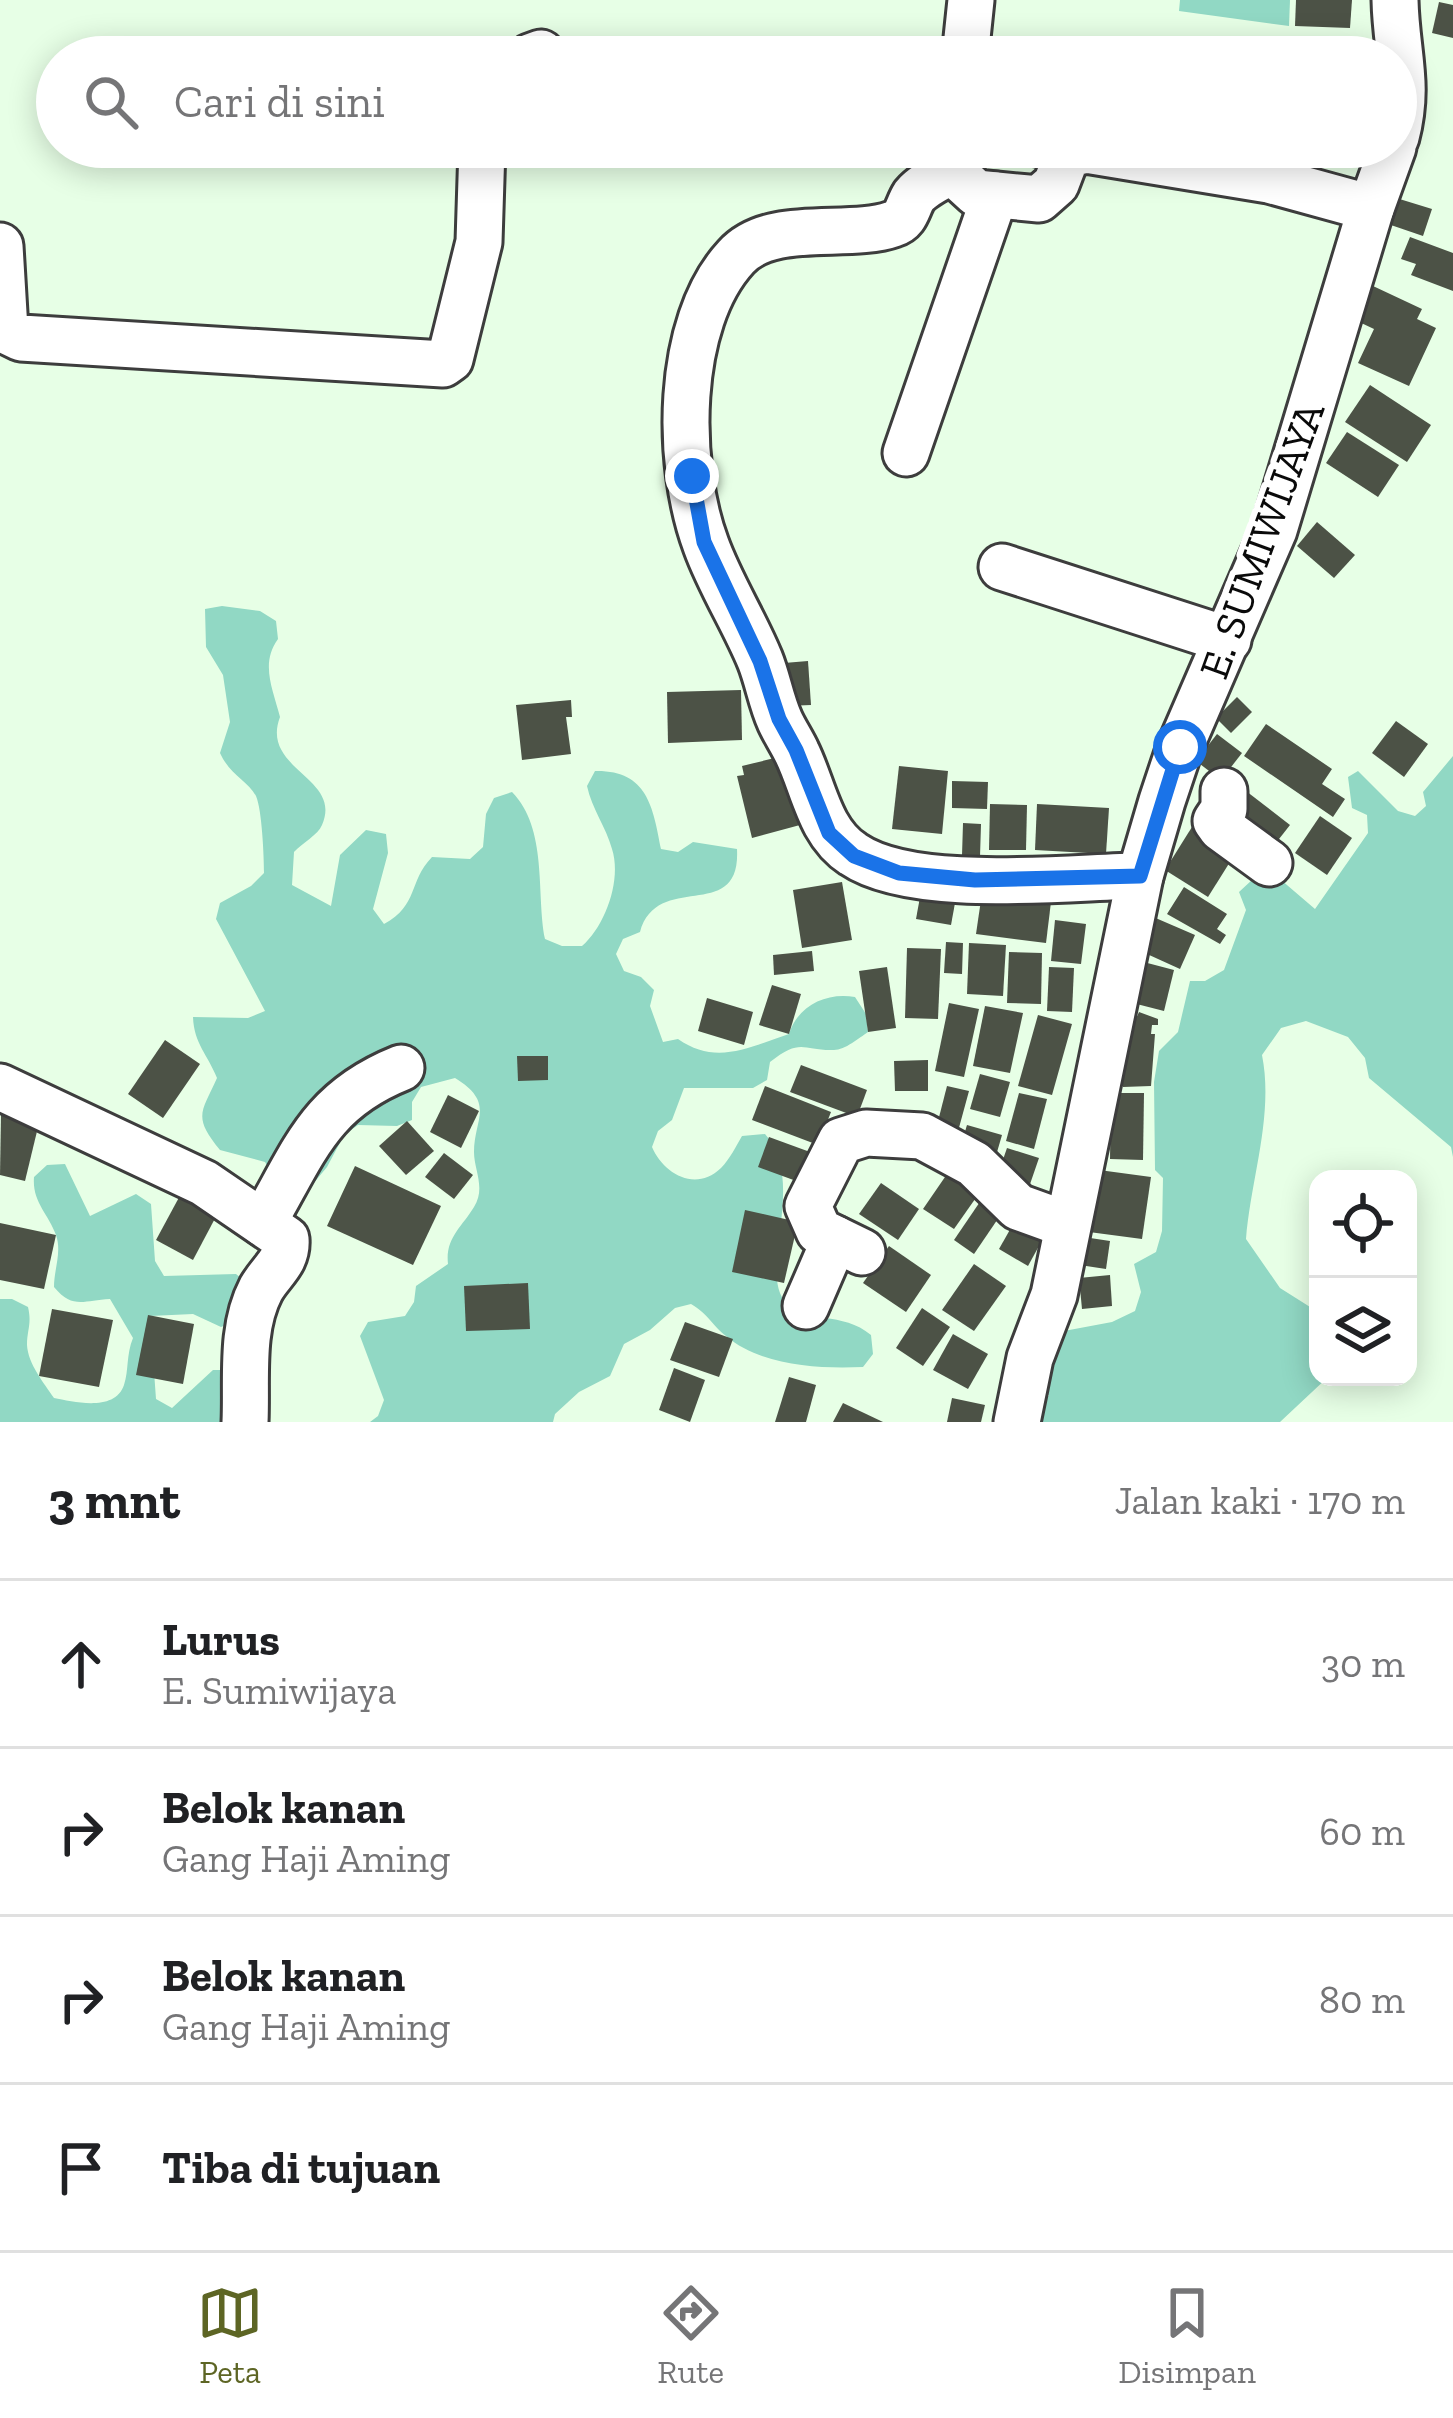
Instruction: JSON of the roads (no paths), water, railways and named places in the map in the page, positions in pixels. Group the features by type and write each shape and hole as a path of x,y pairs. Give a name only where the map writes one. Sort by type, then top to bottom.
{"street":[{"path":"967,36 971,0"},
{"path":"1395,0 1397,36"},
{"path":"0,245 5,330 21,338 443,364 449,359 479,242 481,168"},
{"path":"943,168 915,196 902,220 891,226 767,239 739,253 713,286 697,334 685,400 704,542 760,661 779,719 829,833 854,856 899,873 975,880 1140,876"},
{"path":"958,168 976,193 1040,199 1056,184 1062,168"},
{"path":"1193,168 1269,180 1371,208"},
{"name":"E. SUMIWIJAYA","path":"1017,1422 1030,1358 1054,1295 1140,876 1180,747 1274,530 1386,168"},
{"path":"906,453 995,195"},
{"path":"1002,567 1228,640"},
{"path":"1180,747 1198,778 1211,789 1234,786 1216,820 1269,863"},
{"path":"245,1422 244,1359 252,1317 261,1289 291,1244 337,1104 356,1089 401,1068"},
{"path":"0,1087 204,1183 291,1244"},
{"path":"806,1306 848,1245 819,1231 808,1205 841,1142 866,1132 922,1136 974,1164 1018,1207 1065,1224"}]}
